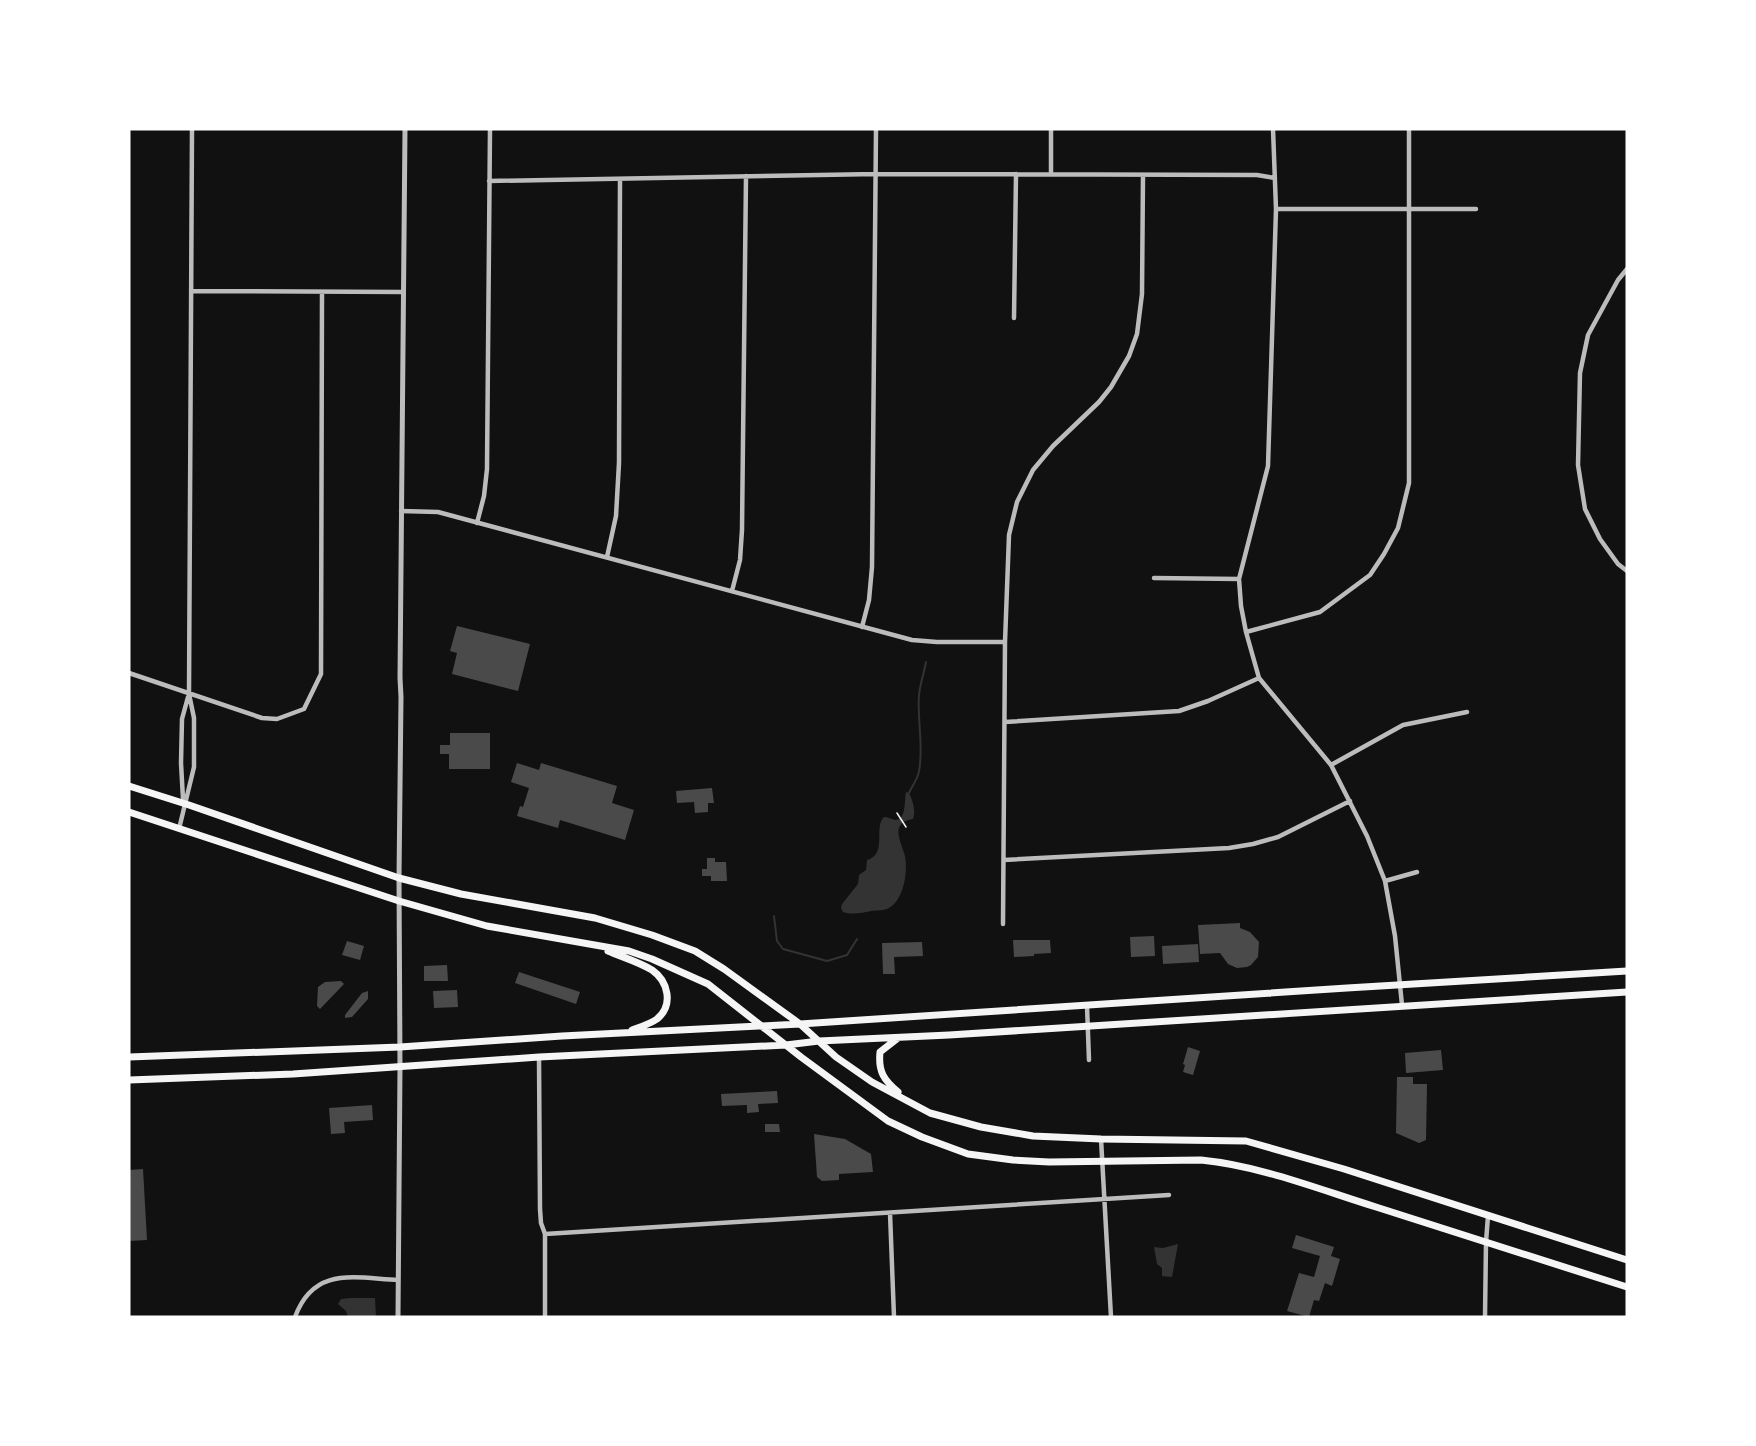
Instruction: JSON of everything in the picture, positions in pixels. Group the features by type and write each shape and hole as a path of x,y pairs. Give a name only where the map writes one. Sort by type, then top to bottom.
{"main road":[{"path":"129,786 399,878 461,894 595,918 695,951 800,1024 836,1057 872,1082 930,1113 981,1127 1033,1136 1246,1141 1344,1169 1627,1260"},
{"path":"129,812 399,901 487,926 629,951 687,974 708,984 888,1121 922,1137 968,1154 1049,1162 1201,1160 1226,1162 1627,1287"},
{"path":"598,946 654,972 666,988 668,999 661,1015 650,1023 626,1033"},
{"path":"129,1057 400,1047 1627,971"},
{"path":"129,1080 293,1074 539,1057 786,1045 819,1041 1627,992"},
{"path":"898,1037 880,1052 880,1070 888,1084 909,1102"}],"street":[{"path":"178,828 194,767 194,718 189,694 192,129"},
{"path":"398,1317 405,129"},
{"path":"477,523 484,496 487,469 490,129"},
{"path":"862,627 869,600 872,567 876,129"},
{"path":"1050,174 1051,129"},
{"path":"1274,129 1276,209 1268,466 1239,579 1241,606 1259,678 1331,765 1367,836 1384,881 1395,936 1402,1005"},
{"path":"1246,632 1320,612 1370,575 1384,554 1400,522 1408,483 1409,129"},
{"path":"489,181 876,174 1257,175 1275,178"},
{"path":"1014,318 1016,174"},
{"path":"1004,924 1005,642 1009,535 1017,502 1027,480 1053,446 1099,402 1111,387 1122,371 1137,334 1142,294 1143,175"},
{"path":"732,591 740,560 742,530 746,176"},
{"path":"607,558 615,516 619,463 620,179"},
{"path":"1276,209 1476,209"},
{"path":"1627,269 1618,280 1588,335 1580,373 1578,465 1585,509 1600,539 1618,564 1627,571"},
{"path":"191,291 403,292"},
{"path":"129,673 262,718 285,717 304,709 321,674 322,292"},
{"path":"401,511 438,512 912,640 1005,642"},
{"path":"1154,578 1239,579"},
{"path":"1005,722 1179,711 1208,701 1259,678"},
{"path":"184,804 181,763 182,719 189,694"},
{"path":"1331,765 1402,725 1467,712"},
{"path":"1004,860 1229,848 1254,844 1278,837 1350,801"},
{"path":"1384,881 1417,872"},
{"path":"1087,1006 1089,1060"},
{"path":"539,1057 540,1217 545,1234 545,1317"},
{"path":"1101,1139 1111,1317"},
{"path":"545,1234 1169,1195"},
{"path":"890,1213 894,1317"},
{"path":"1485,1317 1488,1216"},
{"path":"295,1317 300,1302 318,1284 339,1277 398,1280"}],"path":[{"path":"897,813 906,827"}],"shaded area":[{"path":"906,792 912,799 914,813 913,819 901,824 898,833 905,856 906,869 904,885 898,899 885,910 843,912 842,904 858,884 859,875 866,870 867,860 877,852 881,822 884,817 895,820 902,817"},
{"path":"1178,1244 1172,1277 1162,1276 1162,1268 1157,1264 1154,1247 1163,1248"},
{"path":"375,1298 376,1317 348,1317 346,1311 338,1304 341,1299"}],"building":[{"path":"457,626 530,644 518,691 452,674 457,653 450,651"},
{"path":"450,733 490,733 490,769 449,769 449,754 440,754 440,745 450,745"},
{"path":"517,763 539,770 541,763 617,786 612,803 634,810 625,840 560,820 558,828 517,816 520,806 523,807 529,788 511,782"},
{"path":"712,788 714,803 708,803 708,812 695,813 694,802 677,803 676,791"},
{"path":"707,858 715,858 715,862 726,862 727,881 711,881 711,876 702,876 702,869 707,869"},
{"path":"1240,923 1240,928 1250,932 1259,942 1258,957 1251,965 1237,968 1228,964 1220,953 1200,954 1198,925"},
{"path":"1154,936 1155,956 1131,957 1130,937"},
{"path":"1013,940 1050,940 1051,953 1014,957"},
{"path":"347,941 364,946 360,960 342,955"},
{"path":"922,942 923,956 894,957 895,974 883,974 882,943"},
{"path":"1198,944 1199,962 1163,964 1162,946"},
{"path":"447,965 448,981 424,981 424,966"},
{"path":"519,972 580,992 576,1004 515,983"},
{"path":"341,981 344,984 320,1009 317,1006 318,987 325,982"},
{"path":"457,990 458,1007 434,1008 433,991"},
{"path":"368,991 368,999 352,1017 345,1018 362,993"},
{"path":"1188,1047 1200,1051 1193,1075 1183,1072"},
{"path":"1441,1050 1443,1070 1406,1073 1405,1053"},
{"path":"1397,1077 1413,1077 1413,1084 1427,1084 1426,1140 1419,1143 1396,1133"},
{"path":"777,1091 778,1103 758,1104 759,1112 747,1113 747,1105 722,1106 721,1094"},
{"path":"372,1105 373,1120 344,1122 345,1133 331,1134 329,1108"},
{"path":"765,1124 779,1124 780,1132 765,1132"},
{"path":"814,1134 845,1139 871,1154 873,1172 839,1174 839,1180 822,1181 817,1177"},
{"path":"143,1169 147,1240 129,1241 129,1170"},
{"path":"1296,1235 1334,1247 1331,1256 1340,1259 1332,1286 1325,1283 1319,1301 1314,1300 1309,1317 1287,1311 1299,1273 1314,1277 1320,1256 1292,1248"}],"waterway":[{"path":"909,793 917,777 920,762 919,695 926,662"},
{"path":"774,916 777,941 783,949 827,961 847,955 857,939"}]}
